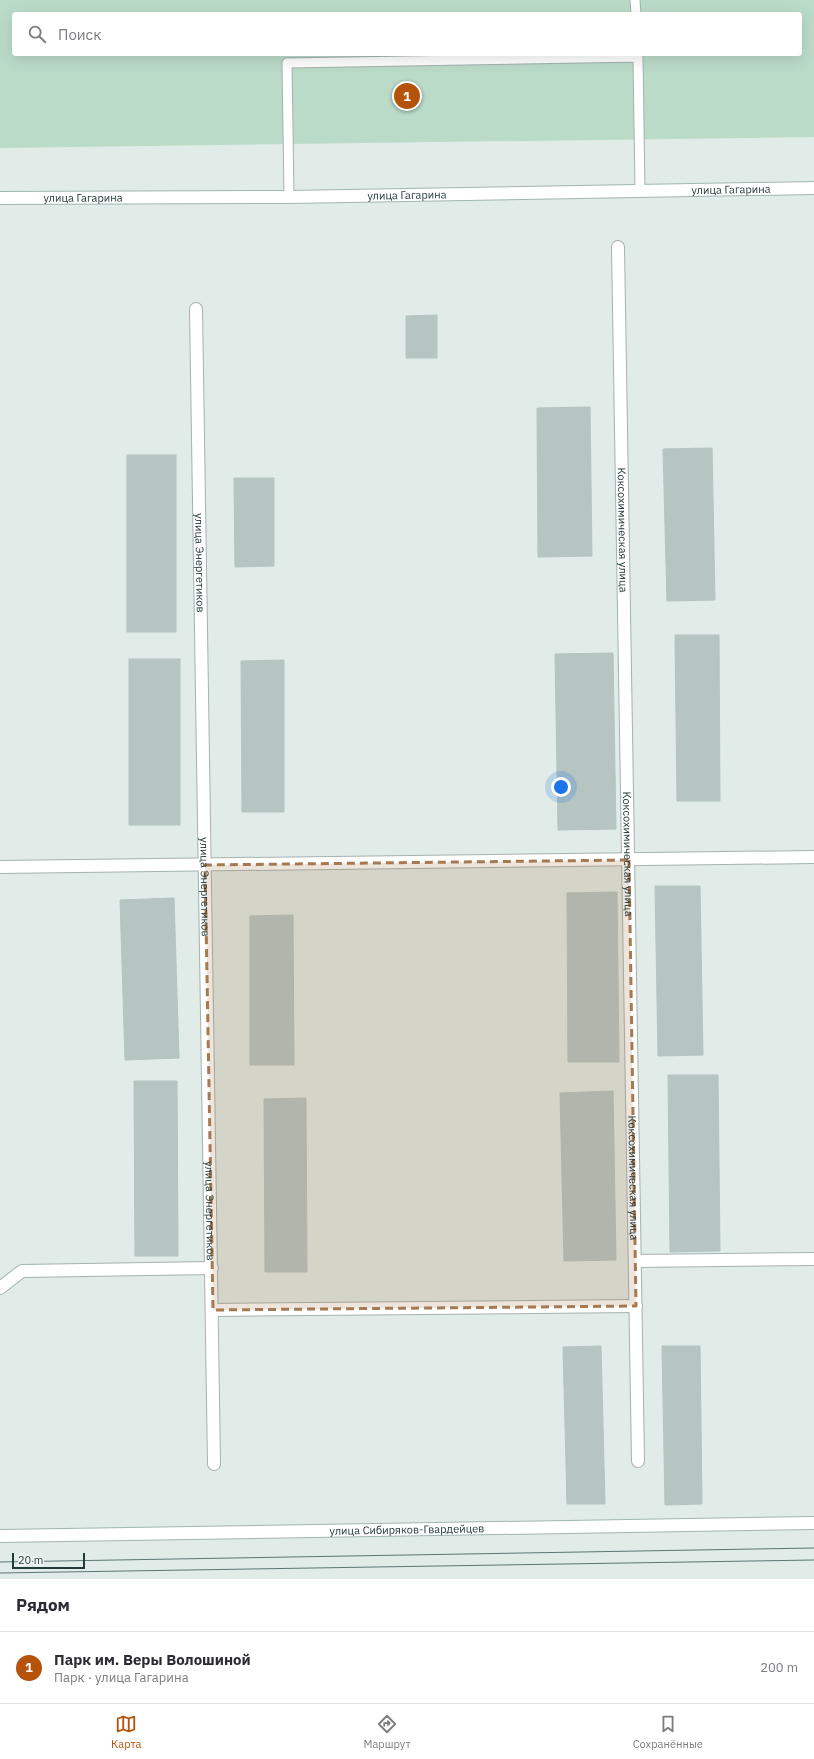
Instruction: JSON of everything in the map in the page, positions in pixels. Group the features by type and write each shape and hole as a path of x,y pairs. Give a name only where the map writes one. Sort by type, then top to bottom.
{"street":[{"name":"улица Гагарина","path":"0,198 289,197 814,188"},
{"name":"Коксохимическая улица","path":"618,247 636,1261 638,1461"},
{"name":"улица Энергетиков","path":"196,309 213,1310 214,1464"},
{"path":"0,867 814,857"},
{"path":"636,1261 814,1259"},
{"path":"0,1288 22,1271 212,1268"},
{"path":"213,1310 636,1306"},
{"name":"улица Сибиряков-Гвардейцев","path":"0,1536 814,1523"}],"lane":[{"path":"635,0 636,12"},
{"path":"289,197 287,63 638,56 640,191"}],"highlighted area":[{"path":"629,860 636,1306 213,1310 205,865"}],"green space":[{"path":"0,0 814,0 814,137 0,148"}],"building":[{"path":"437,315 437,358 406,358 406,316"},
{"path":"590,407 592,556 538,557 537,408"},
{"path":"712,448 715,600 667,601 663,449"},
{"path":"127,455 176,455 176,632 127,632"},
{"path":"234,478 274,478 274,566 235,567"},
{"path":"675,635 719,635 720,801 677,801"},
{"path":"613,653 616,829 558,830 555,654"},
{"path":"129,659 180,659 180,825 129,825"},
{"path":"284,660 284,812 242,812 241,661"},
{"path":"655,886 700,886 703,1055 658,1056"},
{"path":"617,892 619,1062 568,1062 567,893"},
{"path":"174,898 179,1058 125,1060 120,900"},
{"path":"293,915 294,1065 250,1065 250,916"},
{"path":"668,1075 718,1075 720,1251 670,1252"},
{"path":"134,1081 177,1081 178,1256 135,1256"},
{"path":"613,1091 616,1260 564,1261 560,1093"},
{"path":"306,1098 307,1272 265,1272 264,1099"},
{"path":"601,1346 605,1504 567,1504 563,1347"},
{"path":"662,1346 700,1346 702,1504 665,1505"}],"tram line":[{"path":"0,1562 814,1548"},
{"path":"0,1573 814,1560"}],"place":[{"name":"Парк им. Веры Волошиной","path":"407,96"}]}
